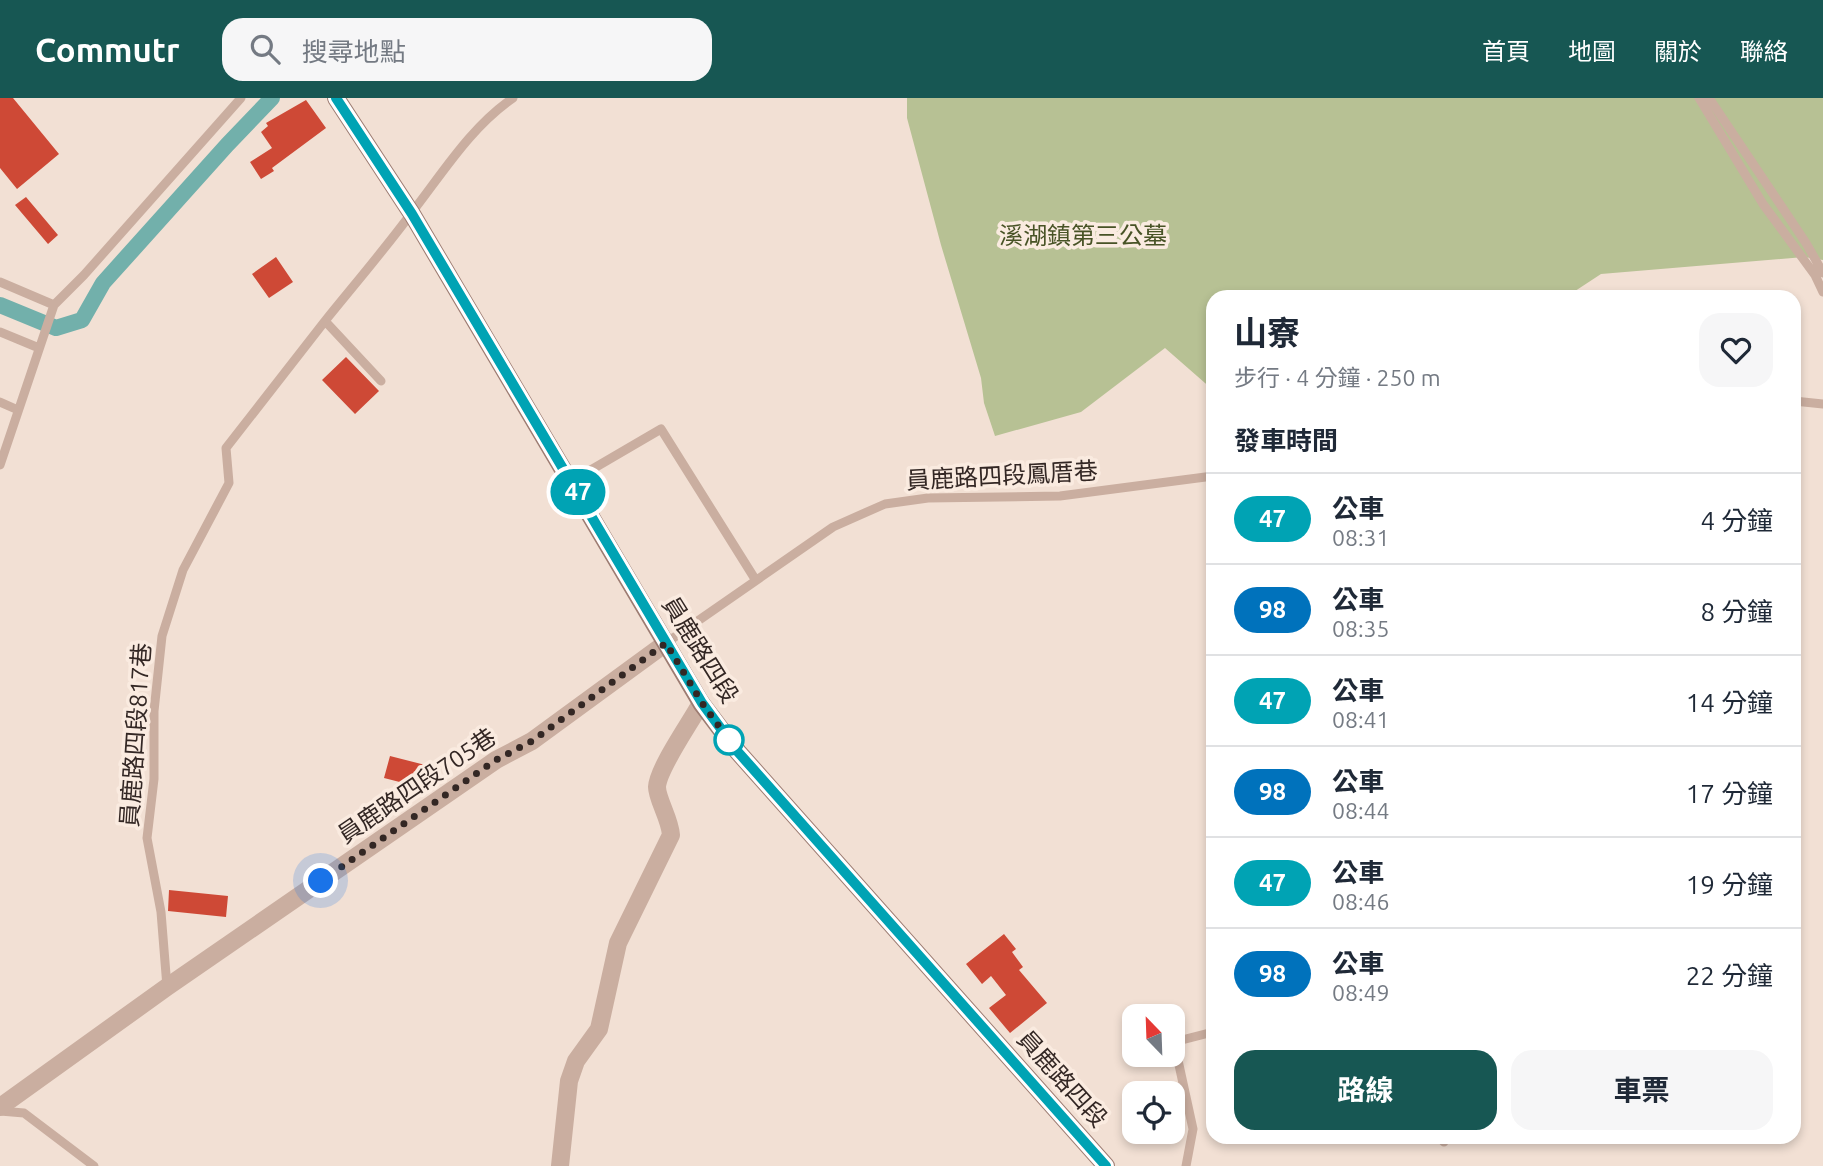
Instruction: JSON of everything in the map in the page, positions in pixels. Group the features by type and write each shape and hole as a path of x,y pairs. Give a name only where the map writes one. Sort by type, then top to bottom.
{"main road":[{"name":"員鹿路四段","path":"336,98 412,214 702,703 738,752 1106,1166"}],"street":[{"name":"員鹿路四段705巷","path":"0,1109 167,987 496,760 532,741 666,643"},
{"path":"559,1166 569,1081 576,1061 599,1030 618,943 671,835 670,821 657,789 660,774 702,703"}],"lane":[{"path":"0,466 54,305 84,275 241,98"},
{"name":"員鹿路四段817巷","path":"167,987 162,912 148,838 154,779 154,710 162,636 183,570 229,483 226,448 463,146 495,110 513,98"},
{"path":"1699,98 1763,204 1815,275 1823,292"},
{"path":"1709,98 1806,243 1823,273"},
{"path":"0,282 54,305"},
{"path":"325,321 381,381"},
{"path":"0,332 39,348"},
{"path":"0,402 18,410"},
{"path":"1801,402 1823,404"},
{"path":"572,481 661,429 755,579"},
{"name":"員鹿路四段鳳厝巷","path":"666,643 833,527 885,503 928,498 1060,496 1206,477"},
{"path":"1186,1166 1193,1129 1174,1042 1206,1034"},
{"path":"0,1109 24,1113 94,1166"}],"green space":[{"name":"溪湖鎮第三公墓","path":"907,98 1823,98 1823,260 1804,257 1601,274 1577,290 1206,290 1206,384 1165,348 1081,412 995,436 907,118"}],"building":[{"path":"0,98 13,98 59,154 17,189 0,168"},
{"path":"306,100 326,128 261,179 250,162 272,148 261,132 268,126 266,123"},
{"path":"26,197 58,235 48,244 15,205"},
{"path":"276,257 293,282 269,298 252,274"},
{"path":"346,357 379,391 355,414 322,380"},
{"path":"390,756 437,768 431,790 384,778"},
{"path":"169,890 228,896 226,917 168,911"},
{"path":"1004,934 1016,949 1012,952 1023,967 1019,970 1047,1003 1010,1033 989,1008 1006,995 991,976 982,984 966,964"}],"waterway":[{"path":"0,305 56,328 82,320 103,283 272,98"}],"bus line":[{"name":"47","path":"336,98 412,214 702,703 738,752 1106,1166"}],"route":[{"path":"321,881 496,760 532,741 666,643 702,703 729,740"}]}
